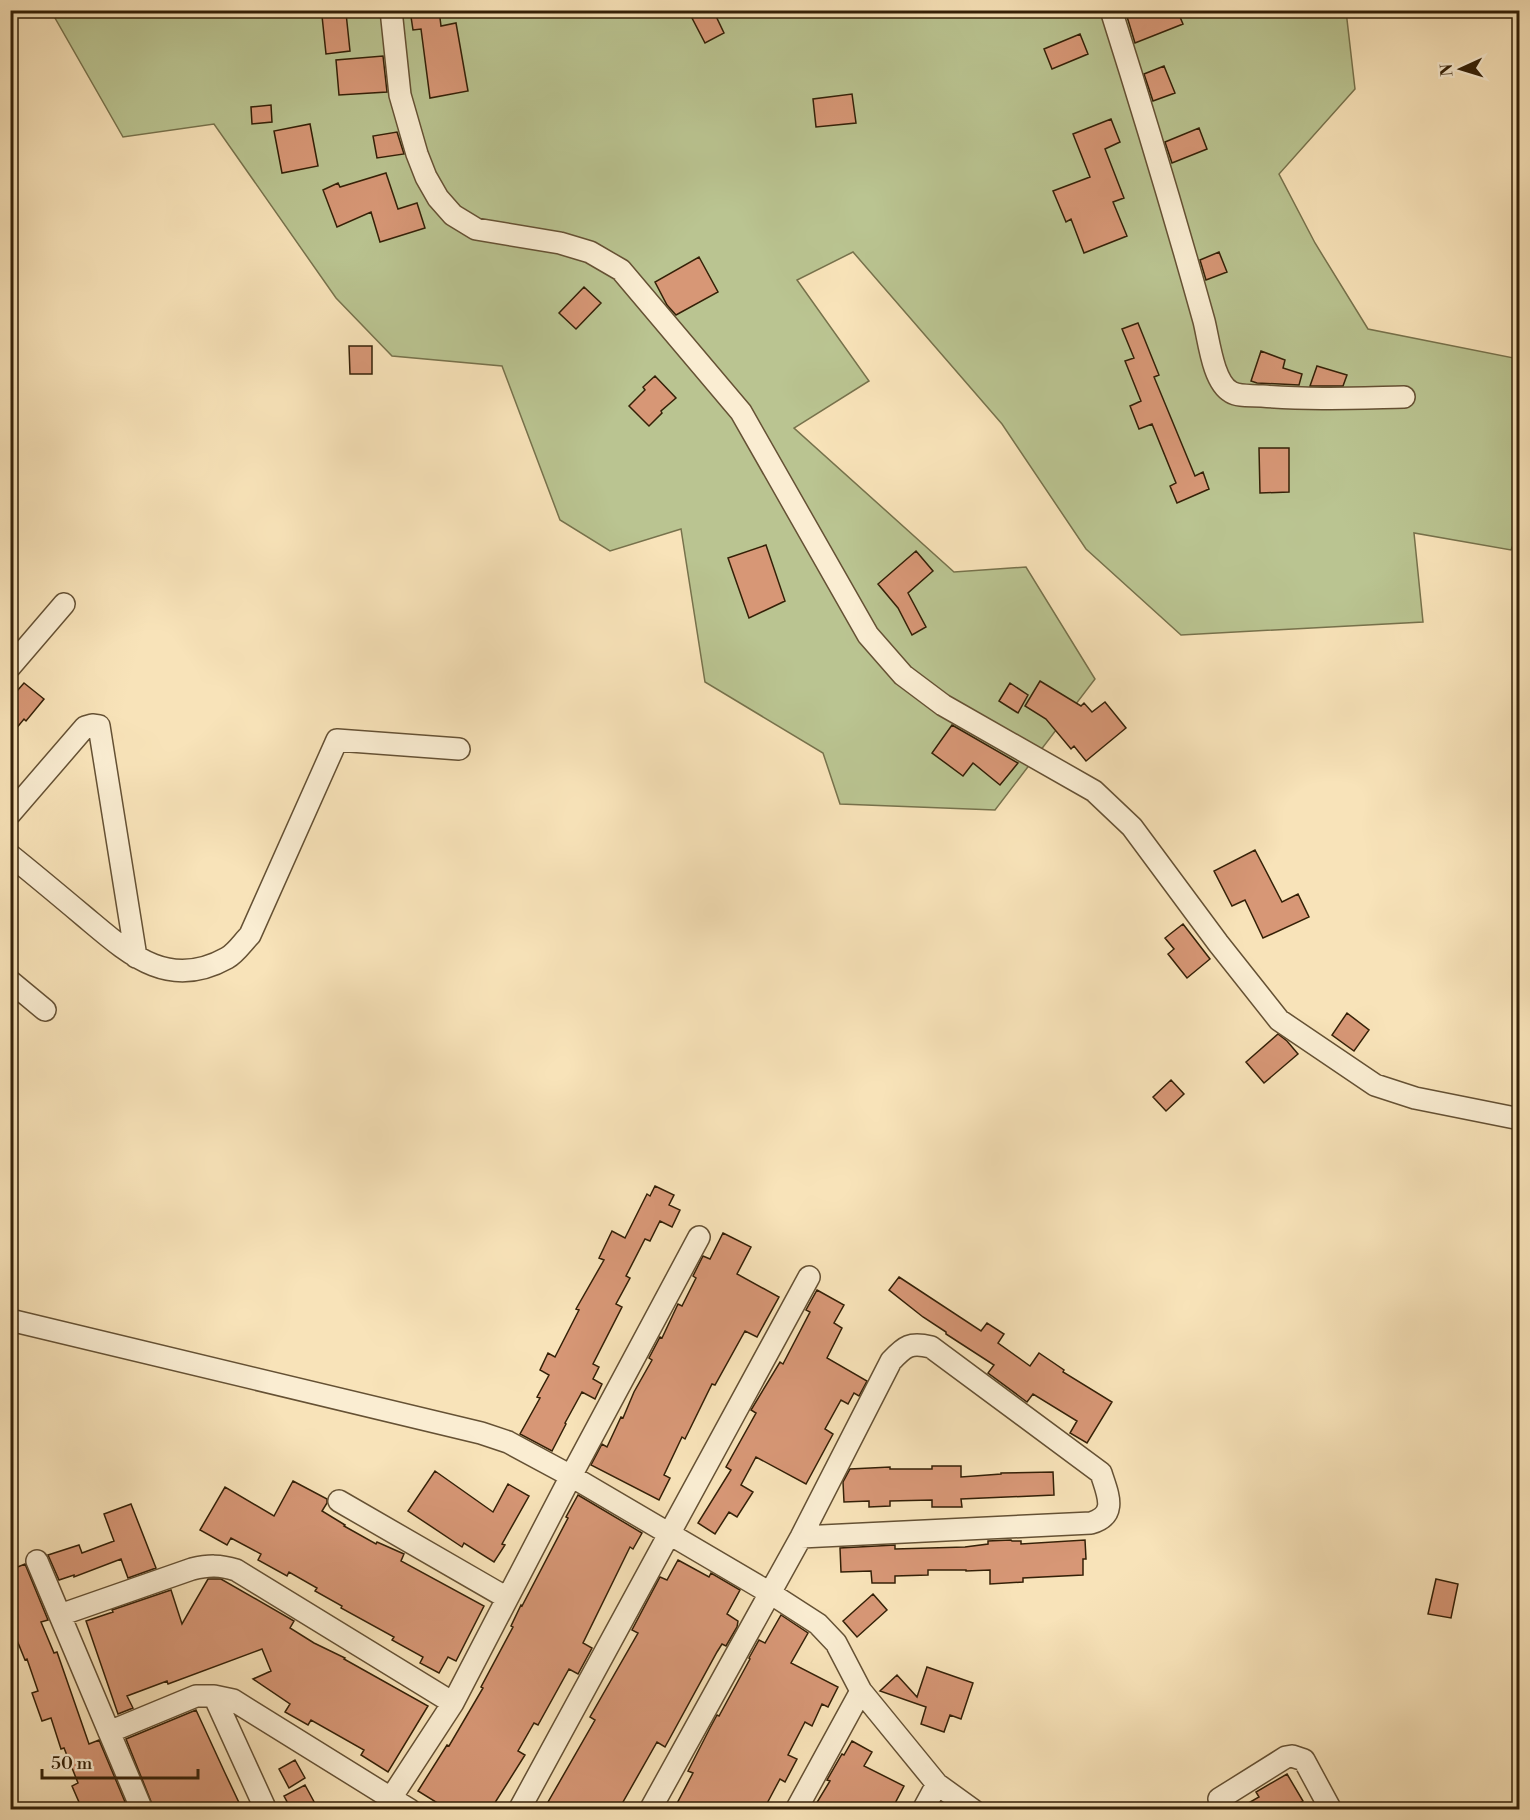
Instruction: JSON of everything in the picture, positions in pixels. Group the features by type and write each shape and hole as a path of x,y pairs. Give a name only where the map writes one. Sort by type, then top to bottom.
{"street":[{"path":"391,10 400,95 417,154 438,198 453,215 476,229 560,243 590,252 621,270 741,412 868,635 903,675 943,705 1094,791 1132,827 1218,943 1279,1020 1375,1084 1415,1098 1520,1119"},
{"path":"1111,10 1174,213 1209,338 1214,364 1222,385 1232,393 1241,395 1291,399 1404,397"},
{"path":"10,667 64,604"},
{"path":"10,814 85,727 99,726 136,957"},
{"path":"10,855 136,957 169,971 195,970 229,957 250,935 337,740 459,749"},
{"path":"10,981 45,1010"},
{"path":"391,1798 453,1702 699,1237"},
{"path":"519,1809 808,1277"},
{"path":"10,1320 481,1433 508,1442 669,1533 818,1624 836,1643 861,1691 937,1784 974,1809"},
{"path":"650,1809 801,1537 891,1360 902,1349 910,1345 921,1344 931,1347 1101,1473 1108,1502 1108,1510 1104,1517 1091,1523 801,1537"},
{"path":"339,1502 507,1598"},
{"path":"37,1561 142,1809"},
{"path":"60,1615 192,1569 208,1565 221,1566 236,1570 453,1702"},
{"path":"796,1809 861,1691"},
{"path":"109,1732 196,1696 214,1696 232,1701 410,1809"},
{"path":"214,1696 266,1809"},
{"path":"1219,1799 1286,1757 1292,1756 1304,1760 1331,1809"},
{"path":"923,1809 937,1784"}],"green space":[{"path":"51,11 1346,11 1355,89 1279,174 1315,243 1368,329 1519,359 1519,530 1511,550 1414,533 1423,622 1181,635 1086,549 1002,424 853,252 797,280 869,381 794,428 954,572 1026,567 1095,679 995,810 840,804 823,753 705,682 681,529 610,551 560,520 502,366 392,356 336,298 214,124 123,137"}],"building":[{"path":"410,10 439,10 441,26 456,23 468,91 430,98 421,29 413,30"},
{"path":"707,10 713,10 724,33 705,43 692,18"},
{"path":"1125,10 1177,10 1183,24 1135,43"},
{"path":"346,13 350,51 326,54 322,16"},
{"path":"1080,34 1088,54 1052,69 1044,49"},
{"path":"383,56 387,92 339,95 336,60"},
{"path":"1164,66 1175,93 1153,101 1144,74"},
{"path":"852,94 856,123 816,127 813,99"},
{"path":"271,105 272,122 252,124 251,107"},
{"path":"1111,119 1120,142 1105,149 1124,198 1113,202 1127,236 1084,253 1071,219 1066,222 1053,191 1090,177 1073,134"},
{"path":"310,124 318,166 282,173 274,131"},
{"path":"1199,128 1207,149 1172,163 1165,142"},
{"path":"397,132 404,154 377,158 373,136"},
{"path":"386,173 398,209 417,203 425,228 380,242 371,212 337,227 323,190 338,183 340,187"},
{"path":"1219,252 1227,272 1206,280 1200,260"},
{"path":"699,257 718,292 676,315 667,305 655,282"},
{"path":"584,287 601,303 576,329 559,313"},
{"path":"1138,323 1159,375 1154,377 1195,476 1203,472 1209,489 1177,503 1170,486 1176,483 1152,424 1139,429 1130,406 1141,401 1125,361 1134,358 1122,329"},
{"path":"349,346 372,346 372,374 350,374"},
{"path":"1261,351 1285,360 1283,368 1302,374 1299,385 1251,381"},
{"path":"1317,366 1347,375 1343,386 1310,386"},
{"path":"655,376 676,398 649,426 629,406 645,390 643,387"},
{"path":"1259,448 1289,448 1289,492 1260,493"},
{"path":"766,545 785,601 749,618 728,558"},
{"path":"916,551 933,571 908,593 926,627 912,635 898,608 878,584"},
{"path":"1040,681 1081,706 1084,703 1092,712 1105,702 1126,728 1086,761 1074,746 1071,749 1046,719 1025,706"},
{"path":"24,683 44,699 10,736 10,699"},
{"path":"1010,683 1028,695 1018,713 999,701"},
{"path":"952,725 1018,763 1000,785 973,763 963,776 932,753"},
{"path":"1255,850 1282,902 1298,894 1309,917 1263,938 1245,900 1232,906 1214,871"},
{"path":"1183,924 1210,959 1187,978 1168,954 1174,949 1165,938"},
{"path":"1347,1013 1369,1030 1354,1051 1332,1035"},
{"path":"1278,1034 1298,1054 1264,1083 1246,1062"},
{"path":"1171,1080 1184,1094 1166,1111 1153,1097"},
{"path":"655,1186 674,1195 669,1205 680,1210 672,1227 660,1221 650,1241 645,1239 626,1276 630,1278 616,1304 622,1307 593,1364 599,1367 593,1379 602,1384 595,1399 582,1392 552,1451 520,1434 540,1398 537,1397 549,1375 540,1370 548,1353 555,1357 579,1310 576,1309 604,1260 599,1258 612,1231 625,1238 647,1194 650,1196"},
{"path":"723,1233 751,1247 737,1274 779,1297 757,1337 745,1331 715,1385 712,1384 685,1439 682,1437 664,1475 670,1478 659,1500 591,1465 602,1444 607,1447 621,1417 623,1418 652,1360 649,1358 660,1337 662,1338 678,1304 682,1306 696,1278 693,1276 703,1256 710,1259"},
{"path":"899,1277 981,1331 987,1323 1004,1334 998,1343 1030,1366 1039,1353 1064,1370 1063,1372 1112,1402 1087,1443 1070,1433 1077,1421 1033,1394 1027,1402 988,1373 994,1365 946,1334 889,1290"},
{"path":"817,1290 844,1305 834,1323 842,1328 827,1358 867,1381 859,1396 854,1393 848,1404 841,1400 825,1429 833,1434 806,1484 756,1457 741,1485 753,1492 737,1517 729,1512 715,1534 698,1523 731,1470 726,1467 756,1413 751,1410 780,1362 783,1364 810,1312 806,1310"},
{"path":"932,1466 961,1466 961,1477 1001,1473 1053,1472 1054,1495 961,1499 962,1507 932,1507 932,1500 890,1501 890,1506 869,1507 869,1501 844,1502 843,1482 850,1469 890,1467 890,1469 932,1469"},
{"path":"435,1471 493,1512 508,1484 529,1496 494,1562 464,1543 462,1547 408,1511"},
{"path":"293,1481 327,1499 322,1511 344,1526 376,1544 377,1542 404,1554 401,1561 484,1606 456,1661 448,1657 439,1673 420,1663 423,1657 392,1640 394,1637 341,1608 342,1606 315,1591 317,1588 289,1572 287,1576 258,1560 261,1554 231,1538 227,1545 200,1530 225,1487 274,1516"},
{"path":"578,1495 642,1533 633,1549 630,1547 583,1643 592,1648 578,1674 569,1669 538,1725 534,1723 518,1751 525,1755 491,1809 461,1809 450,1803 447,1809 418,1791 447,1745 449,1746 483,1688 481,1687 513,1627 511,1626 521,1605"},
{"path":"131,1504 156,1568 128,1578 121,1559 74,1577 74,1575 59,1580 48,1555 79,1545 82,1553 114,1541 104,1514"},
{"path":"1085,1540 1086,1559 1083,1559 1083,1575 1023,1578 1023,1582 990,1584 990,1570 928,1570 928,1575 895,1576 895,1583 872,1583 871,1571 841,1572 840,1548 895,1545 895,1549 965,1547 988,1544 988,1541 1021,1541 1021,1544"},
{"path":"678,1560 709,1577 711,1573 740,1590 727,1614 738,1621 737,1627 726,1646 722,1644 717,1652 665,1747 657,1742 619,1809 544,1809 595,1720 590,1717 638,1633 632,1630 660,1577 667,1580"},
{"path":"25,1564 48,1620 41,1622 54,1653 57,1652 89,1744 99,1740 128,1809 82,1809 72,1786 78,1783 64,1748 61,1749 51,1718 42,1721 32,1693 38,1691 27,1659 25,1660 14,1633 10,1634 10,1570"},
{"path":"208,1579 221,1579 294,1621 290,1628 428,1706 388,1772 361,1755 364,1750 311,1720 308,1725 285,1712 290,1704 253,1679 271,1671 262,1649 168,1684 167,1681 127,1696 133,1708 118,1714 86,1621 171,1590 182,1624"},
{"path":"1436,1579 1458,1584 1451,1618 1428,1614"},
{"path":"873,1594 887,1610 857,1637 843,1621"},
{"path":"781,1615 808,1633 791,1663 838,1687 828,1707 822,1704 812,1726 805,1722 788,1755 797,1759 785,1782 780,1779 764,1809 674,1809 693,1773 688,1771 717,1715 719,1716 759,1640 765,1643"},
{"path":"927,1667 973,1683 961,1719 950,1715 944,1732 921,1724 926,1707 880,1691 897,1675 917,1697"},
{"path":"196,1710 242,1809 154,1809 126,1739"},
{"path":"852,1741 872,1752 864,1766 904,1786 892,1809 813,1809 830,1781 827,1780"},
{"path":"295,1760 305,1778 289,1788 279,1769"},
{"path":"1287,1774 1303,1801 1289,1809 1238,1809 1259,1797 1256,1792"},
{"path":"305,1785 318,1809 291,1809 284,1796"}]}
